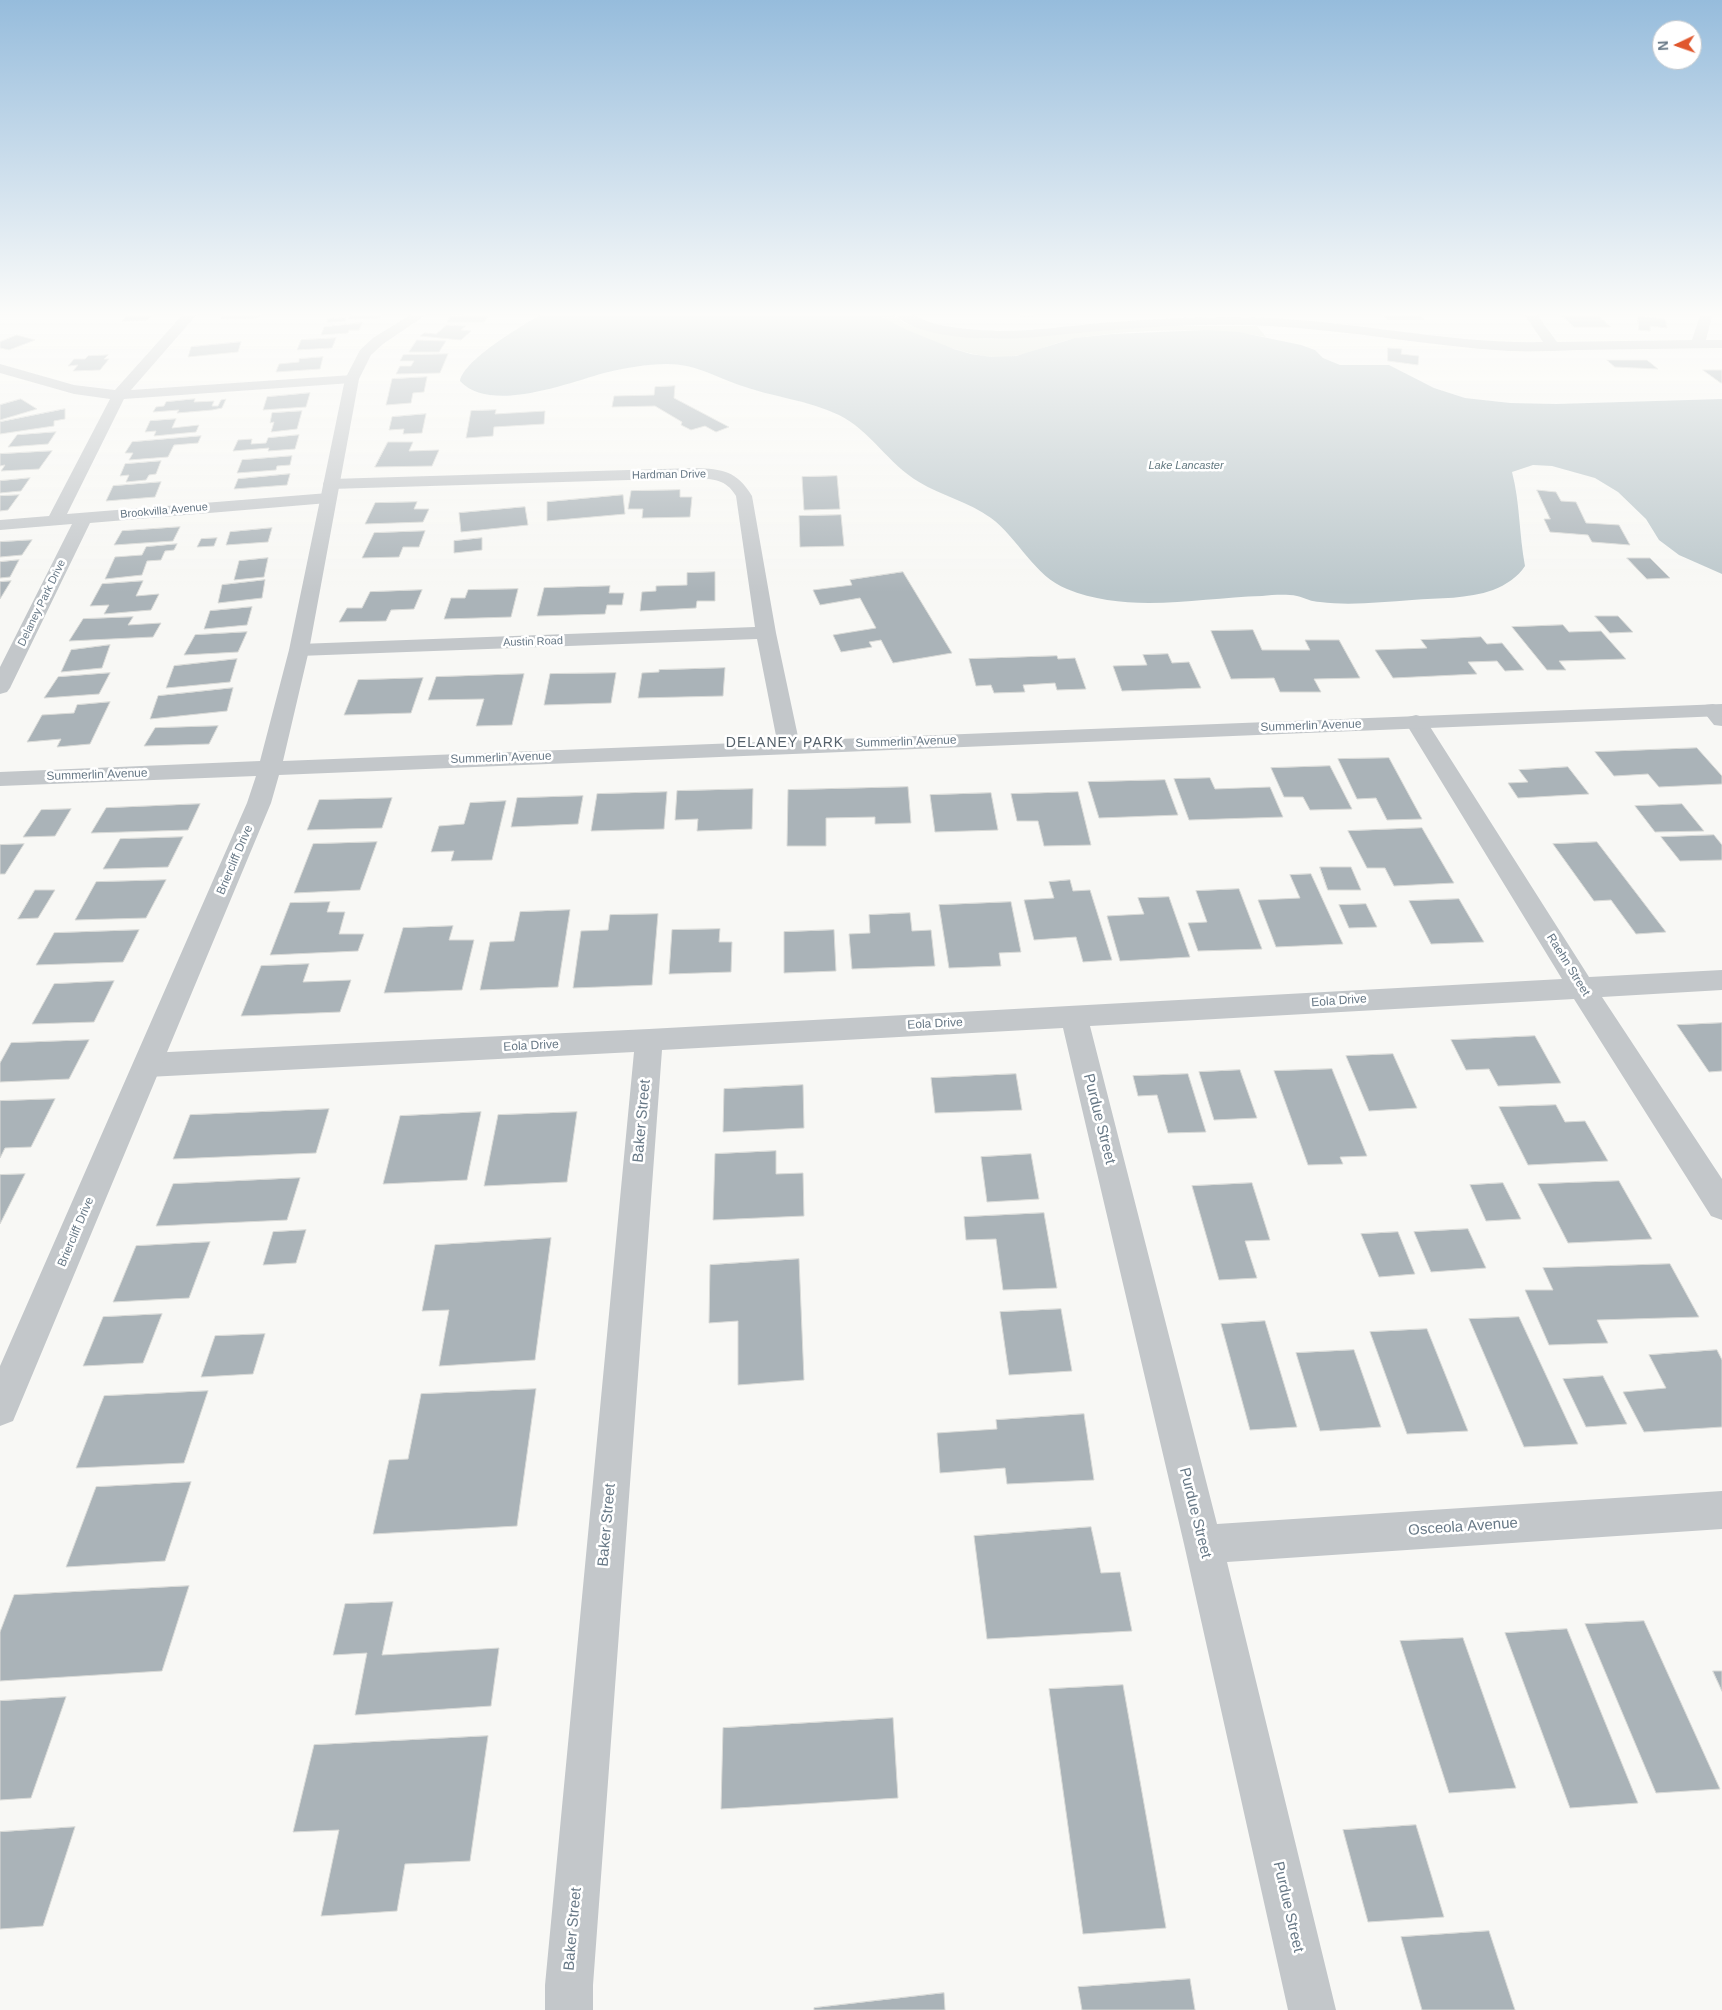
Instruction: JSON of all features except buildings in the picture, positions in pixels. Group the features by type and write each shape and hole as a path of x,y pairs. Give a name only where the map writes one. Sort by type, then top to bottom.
{"street":[{"path":"55,521 114,406"},
{"name":"Briercliff Drive","path":"0,1408 259,804 270,768 299,650 347,406"},
{"name":"Hardman Drive","path":"330,491 695,473 728,477 738,486 744,496 766,634 789,746"},
{"name":"Brookvilla Avenue","path":"0,525 55,521 330,491"},
{"name":"Delaney Park Drive","path":"0,688 84,518"},
{"name":"Austin Road","path":"299,650 766,634"},
{"name":"Summerlin Avenue","path":"0,779 1416,722 1719,714"},
{"name":"Raehn Street","path":"1416,722 1581,987 1722,1206"},
{"name":"Eola Drive","path":"148,1065 649,1040 1722,980"},
{"name":"Purdue Street","path":"1074,1016 1203,1544 1312,2010"},
{"name":"Baker Street","path":"569,2010 568,1985 649,1040"},
{"name":"Osceola Avenue","path":"1203,1544 1722,1510"}],"water":[{"name":"Lake Lancaster","path":"815,406 1722,406 1722,574 1679,555 1659,540 1646,519 1618,492 1595,478 1552,466 1533,465 1512,472 1517,495 1525,566 1519,574 1507,583 1483,593 1453,598 1354,604 1317,602 1297,596 1284,595 1163,603 1114,601 1090,597 1055,583 1036,566 1001,527 983,512 919,482 908,475 861,430 839,415"}],"district":[{"name":"DELANEY PARK","path":"785,743"}]}
